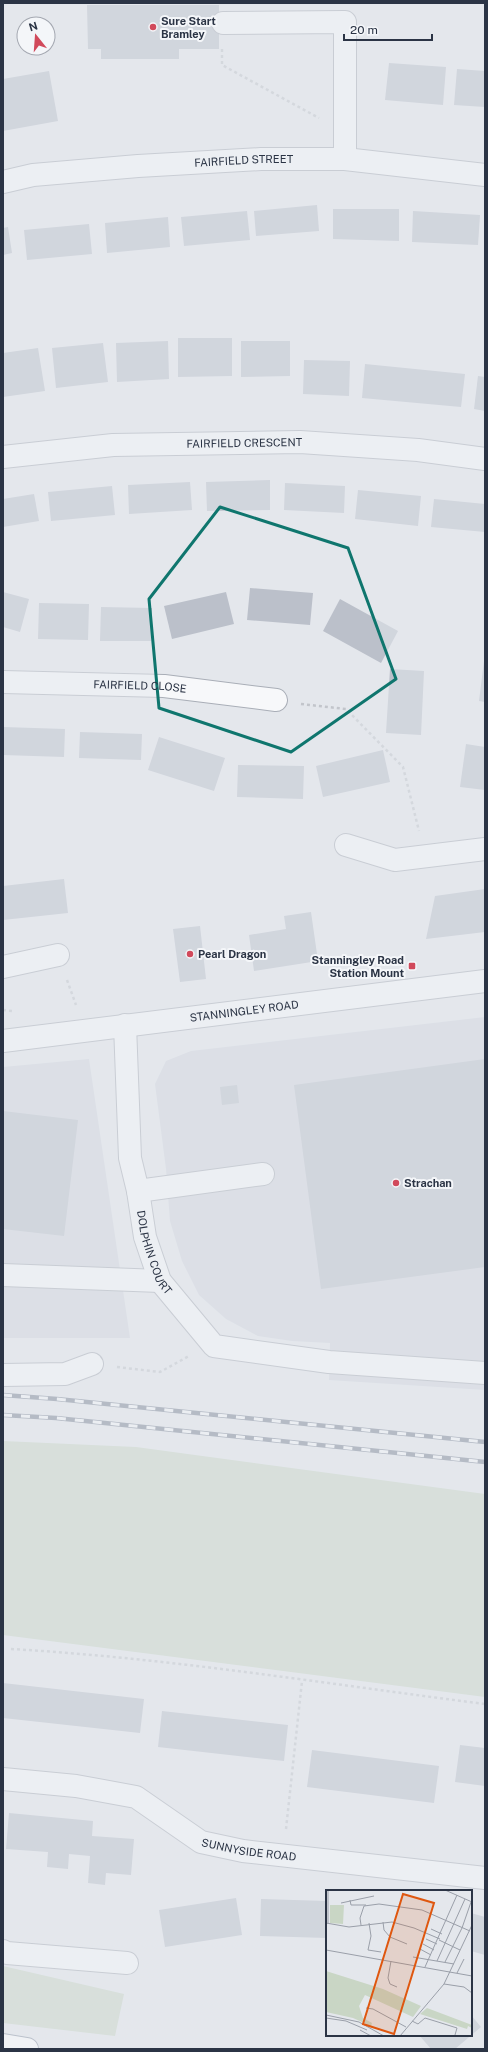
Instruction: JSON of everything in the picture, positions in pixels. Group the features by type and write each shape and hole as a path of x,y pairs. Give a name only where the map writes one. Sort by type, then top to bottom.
{"highway":[{"path":"3,2045 27,2049"}],"street":[{"path":"223,23 345,22 345,159"},
{"name":"FAIRFIELD STREET","path":"3,182 34,175 138,166 261,159 345,159 485,174"},
{"name":"FAIRFIELD CRESCENT","path":"3,457 112,445 300,442 418,450 485,458"},
{"name":"FAIRFIELD CLOSE","path":"3,682 164,686 276,700"},
{"path":"346,845 395,860 485,849"},
{"path":"3,967 58,955"},
{"name":"STANNINGLEY ROAD","path":"3,1041 485,981"},
{"name":"DOLPHIN COURT","path":"125,1025 130,1158 138,1191 145,1236 160,1281 214,1346 329,1362 485,1373"},
{"path":"138,1191 263,1174"},
{"path":"3,1276 160,1281"},
{"path":"3,1374 65,1374 92,1364"},
{"name":"SUNNYSIDE ROAD","path":"3,1779 76,1786 136,1797 201,1842 243,1851 485,1878"},
{"path":"3,1951 127,1962"}],"path":[{"path":"223,23 222,65 324,121"},
{"path":"276,700 346,709 403,767 425,857"},
{"path":"58,955 84,1030"},
{"path":"92,1364 160,1372 190,1356 209,1341"},
{"path":"11,1650 80,1653 151,1660 485,1704"},
{"path":"283,1855 302,1681"}],"highlighted area":[{"path":"220,507 348,548 396,679 291,752 159,708 149,599"}],"shaded area":[{"path":"485,1017 485,1390 329,1380 330,1343 292,1341 258,1336 226,1319 199,1295 182,1261 170,1221 166,1169 155,1084 166,1061 191,1051"},
{"path":"89,1059 130,1338 3,1338 3,1067"}],"green space":[{"path":"3,1441 136,1447 485,1494 485,1697 3,1635"},
{"path":"3,1966 124,1994 115,2036 3,2023"}],"building":[{"name":"Sure Start Bramley","path":"87,5 219,5 219,49 179,49 179,59 101,59 101,49 88,49"},
{"path":"389,63 446,67 443,105 385,100"},
{"path":"457,69 485,71 485,107 454,105"},
{"path":"49,71 58,121 3,131 3,79"},
{"path":"317,205 319,231 256,236 254,211"},
{"path":"333,209 399,209 399,241 333,239"},
{"path":"247,211 250,240 184,246 181,217"},
{"path":"413,211 480,215 478,245 412,242"},
{"path":"168,217 170,247 107,253 105,223"},
{"path":"89,224 92,254 27,260 24,230"},
{"path":"8,227 12,253 3,255 3,228"},
{"path":"178,338 232,338 232,376 178,377"},
{"path":"168,341 169,379 117,382 116,343"},
{"path":"241,341 290,341 290,376 241,377"},
{"path":"103,343 108,382 56,388 52,348"},
{"path":"38,348 45,391 3,397 3,353"},
{"path":"304,360 350,361 349,396 303,394"},
{"path":"365,364 465,374 461,407 362,398"},
{"path":"478,376 485,377 485,411 474,409"},
{"path":"270,480 270,510 207,511 206,482"},
{"path":"190,482 192,510 129,514 128,485"},
{"path":"285,483 345,486 344,513 284,510"},
{"path":"112,486 115,515 51,521 48,492"},
{"path":"358,490 421,496 418,526 355,519"},
{"path":"34,494 39,521 3,527 3,499"},
{"path":"434,499 485,504 485,532 431,527"},
{"path":"250,588 313,593 310,625 247,620"},
{"path":"3,592 29,599 20,632 3,627"},
{"path":"226,592 234,624 172,639 164,606"},
{"path":"340,599 398,631 381,663 323,631"},
{"path":"39,603 89,604 88,640 38,639"},
{"path":"101,607 152,608 151,641 100,641"},
{"path":"485,661 485,702 479,701"},
{"path":"390,669 424,671 421,735 386,733"},
{"path":"3,727 65,729 64,757 3,755"},
{"path":"80,732 142,734 141,760 79,758"},
{"path":"159,737 225,758 214,791 148,770"},
{"path":"466,744 485,747 485,790 460,787"},
{"path":"383,750 390,782 323,797 316,766"},
{"path":"238,765 304,766 303,799 237,797"},
{"path":"64,879 68,913 3,920 3,886"},
{"path":"485,889 485,932 426,939 435,896"},
{"path":"311,912 318,961 254,971 249,935 286,929 284,916"},
{"name":"Pearl Dragon","path":"200,926 206,979 180,982 173,929"},
{"name":"Strachan","path":"485,1059 485,1267 321,1289 294,1085"},
{"path":"237,1085 239,1103 222,1105 220,1087"},
{"path":"3,1111 78,1120 64,1236 3,1229"},
{"path":"3,1683 144,1699 140,1733 3,1718"},
{"path":"162,1711 288,1725 284,1761 158,1747"},
{"path":"460,1745 485,1748 485,1786 455,1782"},
{"path":"312,1750 439,1766 434,1803 307,1787"},
{"path":"9,1813 93,1821 92,1836 134,1839 131,1875 106,1873 105,1885 88,1883 90,1856 69,1854 68,1869 47,1867 48,1852 6,1849"},
{"path":"236,1898 242,1935 165,1947 159,1910"},
{"path":"261,1899 326,1901 326,1938 260,1936"},
{"path":"472,1913 485,1917 485,1955 472,1951"},
{"path":"472,2016 481,2027 472,2035"},
{"path":"420,2036 470,2036 455,2049 431,2049"}],"railway":[{"path":"3,1395 57,1399 485,1442"},
{"path":"3,1415 56,1418 485,1462"}],"place":[{"name":"Sure Start Bramley","path":"153,27"},
{"name":"Pearl Dragon","path":"190,954"},
{"name":"Stanningley Road Station Mount","path":"412,966"},
{"name":"Strachan","path":"396,1183"}]}
